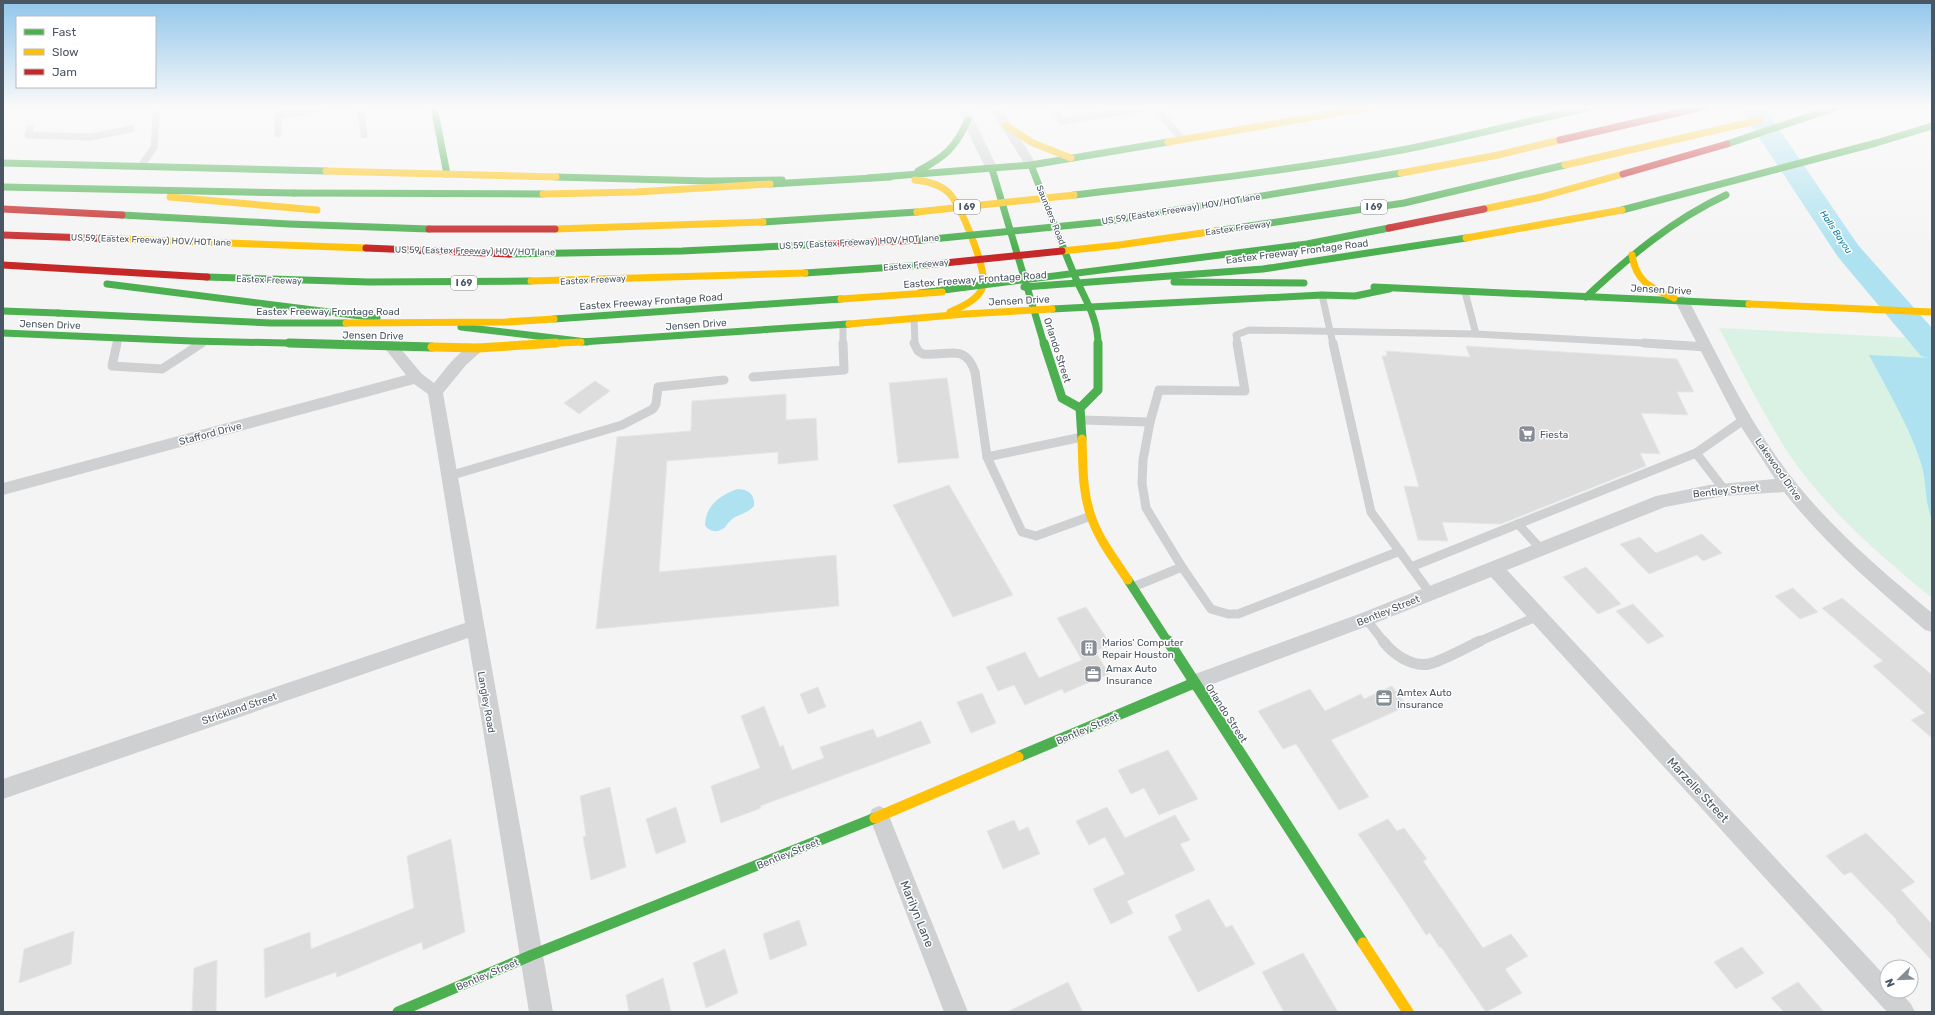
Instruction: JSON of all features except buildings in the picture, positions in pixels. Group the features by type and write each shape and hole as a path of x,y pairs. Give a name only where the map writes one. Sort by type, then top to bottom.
{"main road":[{"path":"444,154 447,174"},
{"path":"909,176 950,154"},
{"path":"1063,154 1072,158"},
{"path":"3,187 294,193 514,194 636,192 909,176 1030,165 1092,154"},
{"name":"I 69","path":"3,209 383,228 559,230 802,221 917,212 1093,194 1269,171 1371,154"},
{"name":"US 59 (Eastex Freeway) HOV/HOT lane","path":"3,235 517,254 682,250 922,240 1103,222 1340,184 1501,154"},
{"name":"Eastex Freeway","path":"3,264 278,281 458,283 815,273 926,265 1119,245 1404,203 1613,154"},
{"path":"920,293 1307,244 1541,197 1690,154"},
{"name":"Eastex Freeway Frontage Road","path":"3,311 271,323 506,322 1129,280 1263,269 1435,244 1622,210 1833,154"},
{"path":"3,163 708,181 892,177 933,184 951,194 960,209 979,258 984,284 976,298 942,316"},
{"name":"Saunders Road","path":"1030,165 1077,280 1091,307"},
{"path":"1757,184 1770,179 1781,168"},
{"path":"992,169 1034,310"},
{"path":"3,180 324,211"},
{"path":"1586,297 1641,246 1673,222 1709,201 1736,192"},
{"path":"354,218 383,228"},
{"path":"1632,255 1632,262 1636,274 1646,284 1682,301"},
{"path":"3,271 58,278"},
{"path":"1077,280 1127,283 1314,283"},
{"path":"98,283 271,306 587,342"},
{"name":"Jensen Drive","path":"1359,284 1389,289 1932,312"},
{"name":"Jensen Drive","path":"3,333 204,341 478,348 587,342 1034,310 1322,295 1355,296 1389,289"},
{"path":"1080,408 1098,390 1098,330 1091,307"},
{"name":"Orlando Street","path":"1034,310 1039,331 1062,398 1080,408 1084,487 1091,516 1102,539 1408,1012"},
{"name":"Bentley Street","path":"398,1012 532,955 879,816 1194,683"}],"street":[{"path":"985,154 992,169"},
{"name":"Saunders Road","path":"1023,154 1030,165"},
{"name":"Lakewood Drive","path":"1682,301 1745,418 1787,485 1850,552 1932,624"},
{"path":"390,346 417,378 435,392 461,361 478,348"},
{"name":"Stafford Drive","path":"3,489 417,378"},
{"name":"Langley Road","path":"435,392 474,628 541,1012"},
{"name":"Bentley Street","path":"1194,683 1366,619 1493,567 1662,501 1695,492 1723,488 1787,485"},
{"name":"Marzelle Street","path":"1493,567 1903,1012"},
{"name":"Strickland Street","path":"3,789 474,628"},
{"name":"Marilyn Lane","path":"879,816 956,1012"}],"lane":[{"path":"142,166 149,154"},
{"path":"1465,292 1476,334"},
{"path":"1322,295 1371,512 1430,593"},
{"path":"914,318 915,346 918,351 925,355 965,354 972,362 975,372 987,457 1022,532 1036,536 1091,516"},
{"path":"753,377 844,370 843,324"},
{"path":"1400,551 1238,614 1228,614 1211,609 1182,567 1146,508 1142,483 1143,460 1150,422 1159,390 1245,391 1236,335 1249,330 1330,330 1476,334 1706,347"},
{"path":"118,338 112,366 162,369 204,341"},
{"path":"449,476 622,425 653,409 656,404 658,387 724,380"},
{"path":"1411,567 1696,453 1745,418"},
{"path":"1081,420 1150,422"},
{"path":"987,457 1082,437"},
{"path":"1696,453 1723,488"},
{"path":"1518,524 1541,549"},
{"path":"1133,587 1182,567"},
{"path":"1366,619 1396,656 1413,663 1428,664 1538,616"}],"green space":[{"path":"1719,328 1932,339 1932,598 1894,566 1839,515 1806,477 1791,457 1772,426"}],"water":[{"path":"1869,355 1932,358 1932,520 1929,512 1922,467 1910,433"},
{"path":"737,489 747,491 752,495 754,506 748,511 732,519 722,530 714,531 709,529 705,525 708,512 711,507 719,498"}],"waterway":[{"name":"Halls Bayou","path":"1784,154 1848,251 1932,348"}],"traffic: fast":[{"path":"443,154 447,174"},
{"path":"918,171 946,154"},
{"path":"868,178 1031,165 1094,154"},
{"path":"1074,195 1241,175 1376,154"},
{"path":"1622,210 1833,154"},
{"path":"3,163 326,171"},
{"path":"1031,165 1077,280 1091,307 1098,330 1098,390 1080,408 1082,439"},
{"path":"1216,231 1404,203 1565,165"},
{"path":"992,169 1034,312 1062,398 1080,408"},
{"path":"922,240 1103,222 1401,173"},
{"path":"556,177 708,181 782,180"},
{"path":"770,184 890,177"},
{"path":"3,187 294,193"},
{"path":"294,193 543,194"},
{"path":"1586,297 1618,267 1669,227 1706,204 1726,195"},
{"path":"763,222 917,212"},
{"path":"122,215 289,224 429,229"},
{"path":"920,293 1307,244 1389,228"},
{"path":"1024,287 1263,269 1466,238"},
{"path":"509,254 682,251 826,244"},
{"path":"805,273 925,265"},
{"path":"207,277 288,281 531,281"},
{"path":"1174,282 1304,283"},
{"path":"107,284 377,318"},
{"path":"1374,287 1749,304"},
{"path":"1052,309 1322,295 1355,296 1389,289"},
{"path":"554,319 841,299"},
{"path":"3,311 58,313"},
{"path":"58,313 271,323 346,323"},
{"path":"581,342 849,324"},
{"path":"461,327 587,342"},
{"path":"3,333 192,341 432,347"},
{"path":"1128,580 1363,943"},
{"path":"1018,757 1194,683"},
{"path":"398,1012 532,955 875,818"}],"traffic: slow":[{"path":"1062,154 1071,158"},
{"path":"1401,173 1501,154"},
{"path":"1565,165 1611,154"},
{"path":"326,171 556,177"},
{"path":"1484,209 1541,197 1623,174"},
{"path":"915,180 924,181 942,187 949,193 966,223 981,267 983,278 983,286 981,291 970,302 950,312"},
{"path":"543,194 636,192 770,184"},
{"path":"917,212 1074,195"},
{"path":"170,197 317,210"},
{"path":"1466,238 1622,210"},
{"path":"555,229 763,222"},
{"path":"1062,251 1119,245 1216,231"},
{"path":"118,239 366,248"},
{"path":"1632,255 1633,264 1640,278 1652,288 1674,298"},
{"path":"531,281 805,273"},
{"path":"841,299 942,292"},
{"path":"1749,304 1932,312"},
{"path":"849,324 965,314 1052,309"},
{"path":"346,323 506,322 554,319"},
{"path":"432,347 478,348 581,342"},
{"path":"1082,439 1084,484 1089,510 1096,528 1111,555 1128,580"},
{"path":"875,818 1018,757"},
{"path":"1363,943 1408,1012"}],"traffic: jam":[{"path":"1623,174 1691,154"},
{"path":"3,209 122,215"},
{"path":"1389,228 1484,209"},
{"path":"429,229 555,229"},
{"path":"3,235 118,239"},
{"path":"826,244 922,240"},
{"path":"366,248 509,254"},
{"path":"925,265 1062,251"},
{"path":"3,265 207,277"}],"place":[{"name":"Fiesta","path":"1527,434"},
{"name":"Marios' Computer Repair Houston","path":"1089,648"},
{"name":"Amax Auto Insurance","path":"1093,674"},
{"name":"Amtex Auto Insurance","path":"1384,698"}]}
